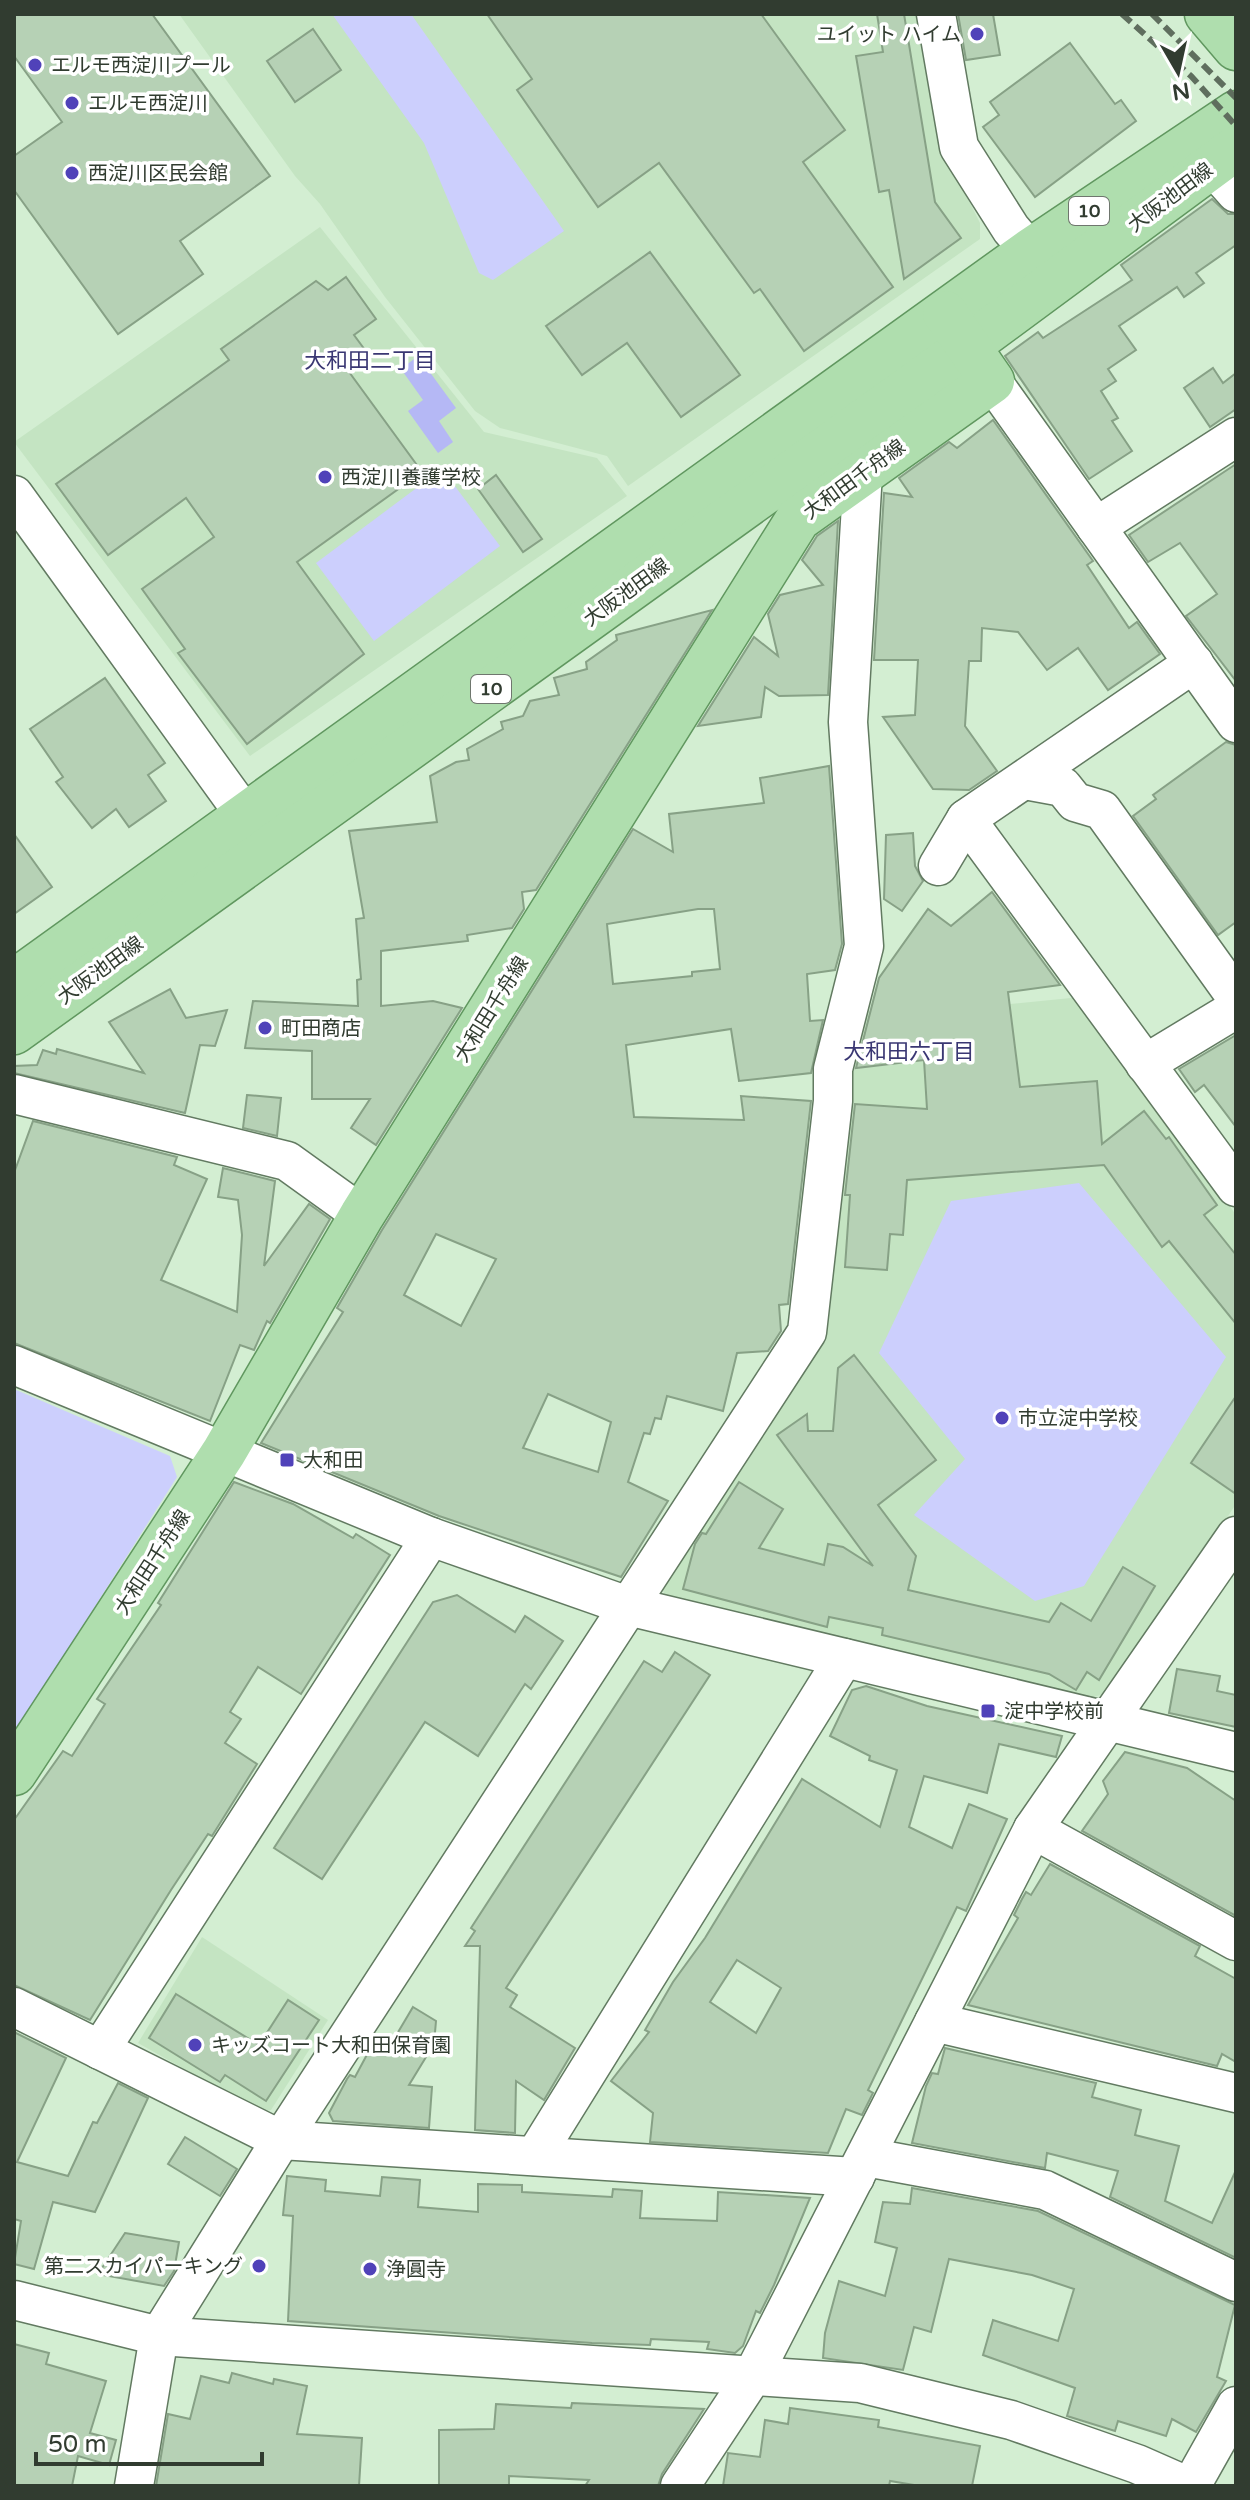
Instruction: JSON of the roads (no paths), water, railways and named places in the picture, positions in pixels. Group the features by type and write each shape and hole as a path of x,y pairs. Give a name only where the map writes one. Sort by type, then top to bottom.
{"main road":[{"path":"1207,14 1236,48"},
{"name":"大阪池田線","path":"957,329 1030,251 1236,113"},
{"name":"大阪池田線","path":"14,1032 258,832 957,329 1228,169"},
{"path":"957,329 992,381"},
{"name":"大和田千舟線","path":"14,1773 224,1452 362,1215 798,519 992,381"},
{"name":"大阪池田線","path":"14,982 258,832"}],"street":[{"path":"936,14 959,147 1011,229 1030,251"},
{"path":"992,381 1236,723"},
{"path":"1096,527 1235,440"},
{"path":"134,2486 159,2336 281,2140 807,1332 833,1101 833,1069 864,946 848,722 863,472"},
{"path":"14,495 258,832"},
{"path":"938,866 966,819 1194,663"},
{"path":"1025,780 1063,787 1075,802 1102,810 1236,997"},
{"path":"966,819 1236,1187"},
{"path":"1145,1064 1236,1009"},
{"path":"14,1094 287,1161 362,1215"},
{"path":"14,1365 431,1537 628,1606 1236,1752"},
{"path":"100,2050 431,1537"},
{"path":"680,2486 752,2377 1033,1829 1235,1539"},
{"path":"535,2156 844,1658"},
{"path":"1033,1829 1236,1941"},
{"path":"14,2007 281,2140 535,2156 861,2167 1045,2190 1236,2282"},
{"path":"934,2022 1236,2093"},
{"path":"14,2300 159,2336 860,2383 1011,2420 1137,2464 1189,2486 1236,2406"},
{"path":"706,2448 713,2486"}],"railway":[{"path":"1122,14 1191,76 1236,126"},
{"path":"1152,14 1236,98"}],"place":[{"name":"ユイット ハイム","path":"977,34"},
{"name":"エルモ西淀川プール","path":"35,65"},
{"name":"エルモ西淀川","path":"72,103"},
{"name":"西淀川区民会館","path":"72,173"},
{"name":"西淀川養護学校","path":"325,477"},
{"name":"町田商店","path":"265,1028"},
{"name":"市立淀中学校","path":"1002,1418"},
{"name":"大和田","path":"287,1460"},
{"name":"淀中学校前","path":"988,1711"},
{"name":"キッズコート大和田保育園","path":"195,2045"},
{"name":"第二スカイパーキング","path":"259,2266"},
{"name":"浄圓寺","path":"370,2269"}],"district":[{"name":"大和田二丁目","path":"370,360"},
{"name":"大和田六丁目","path":"909,1051"}]}
